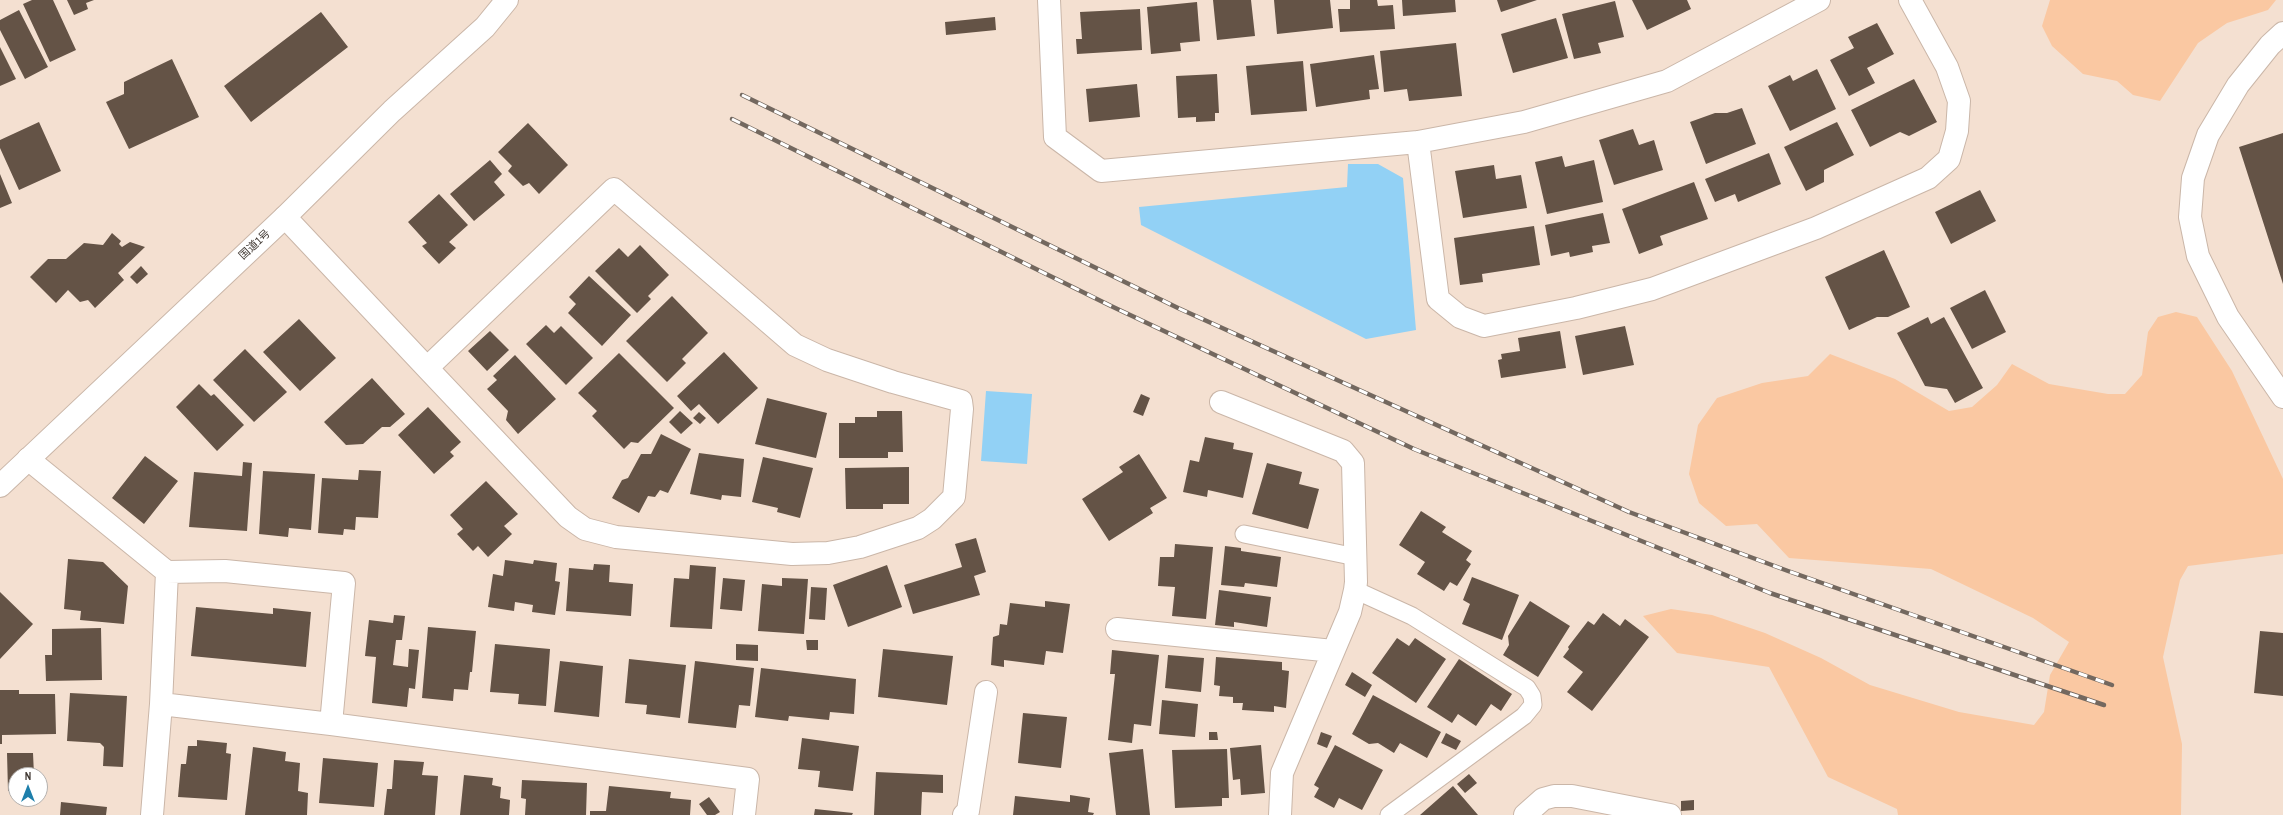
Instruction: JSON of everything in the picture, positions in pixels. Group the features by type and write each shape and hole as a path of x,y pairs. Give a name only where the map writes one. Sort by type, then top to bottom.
{"main road":[{"name":"国道1号","path":"0,486 284,217 392,112 485,26 506,0"},
{"path":"1049,0 1055,136 1101,171 1418,142 1524,122 1667,81 1819,0"},
{"path":"1418,142 1438,299 1460,317 1484,326 1576,308 1652,289 1816,228 1928,178 1949,159 1957,131 1959,101 1947,67 1910,0"},
{"path":"2283,33 2270,45 2238,85 2208,135 2192,178 2190,217 2198,256 2228,317 2283,397"},
{"path":"284,217 568,517 585,529 616,537 792,554 828,553 860,547 918,528 932,519 954,497 962,409 960,401 893,382 827,360 795,345 614,189 427,368"},
{"path":"1220,402 1343,451 1353,463 1356,557 1355,590 1350,612 1282,773 1280,815"},
{"path":"28,459 167,572 225,571 344,583 331,724"},
{"path":"152,815 161,704 167,572"},
{"path":"1118,629 1333,650"},
{"path":"964,815 968,811 986,692"},
{"path":"161,704 331,724 748,779 744,815"},
{"path":"1525,815 1543,799 1554,796 1572,796 1670,815"}],"lane":[{"path":"1244,534 1356,557"},
{"path":"1355,590 1412,616 1527,688 1532,696 1533,705 1524,716 1389,815"}],"shaded area":[{"path":"2050,0 2276,0 2268,10 2227,23 2198,43 2160,101 2133,95 2117,81 2083,74 2052,46 2042,26"},
{"path":"2176,312 2197,317 2232,371 2283,479 2283,554 2188,566 2180,580 2163,657 2182,744 2181,815 1898,815 1897,809 1828,777 1769,667 1677,653 1643,616 1671,609 1712,615 1765,633 1821,658 1870,685 1959,712 2034,725 2044,712 2050,675 2069,642 2033,618 1931,569 1789,558 1757,524 1726,526 1699,503 1689,474 1698,425 1717,398 1762,383 1808,376 1830,354 1895,379 1949,411 1972,407 1997,385 2012,364 2049,384 2108,394 2125,394 2142,375 2148,332 2158,317"}],"water":[{"path":"1348,164 1378,164 1403,178 1416,330 1366,339 1141,225 1139,207 1347,187"},
{"path":"986,391 1032,394 1027,464 981,461"}],"building":[{"path":"32,0 53,0 76,50 50,62 23,4"},
{"path":"67,0 94,0 86,3 88,9 74,15"},
{"path":"1213,0 1251,0 1255,36 1217,40"},
{"path":"1274,0 1330,0 1333,28 1277,34"},
{"path":"1350,0 1377,0 1378,6 1393,5 1395,29 1340,32 1338,9 1350,9"},
{"path":"1402,0 1455,0 1456,12 1403,16"},
{"path":"1497,0 1537,0 1501,12"},
{"path":"1632,0 1687,0 1691,9 1647,30"},
{"path":"1615,1 1624,37 1598,43 1601,53 1574,59 1562,14"},
{"path":"1197,2 1200,41 1180,43 1181,51 1151,54 1147,7"},
{"path":"1140,9 1142,50 1077,54 1076,39 1082,39 1080,12"},
{"path":"19,10 48,67 25,79 0,30 0,20"},
{"path":"321,12 348,47 251,122 224,86"},
{"path":"995,17 996,30 946,35 945,22"},
{"path":"1556,18 1568,58 1513,73 1501,34"},
{"path":"1877,23 1894,54 1867,68 1875,83 1849,96 1830,60 1854,48 1848,37"},
{"path":"1456,43 1462,96 1409,101 1407,89 1384,92 1380,51"},
{"path":"0,47 16,79 0,86"},
{"path":"1374,55 1379,89 1369,90 1370,99 1316,107 1310,64"},
{"path":"172,59 199,117 129,149 106,102 124,94 124,82"},
{"path":"1303,61 1307,111 1251,115 1246,66"},
{"path":"1817,69 1836,109 1790,131 1768,86 1790,75 1793,81"},
{"path":"1217,74 1219,113 1215,113 1215,121 1196,122 1196,117 1178,118 1176,76"},
{"path":"1914,79 1937,122 1909,136 1900,132 1870,147 1851,110"},
{"path":"1137,84 1140,117 1089,122 1086,89"},
{"path":"1742,108 1756,144 1706,164 1690,122 1715,113 1727,113"},
{"path":"39,122 61,171 19,190 0,148 0,140"},
{"path":"1837,122 1854,155 1824,170 1824,182 1806,191 1784,147"},
{"path":"528,123 568,165 539,194 529,183 523,186 508,171 512,166 498,152"},
{"path":"1633,129 1639,145 1654,140 1663,170 1614,185 1599,140"},
{"path":"2283,133 2283,284 2239,147"},
{"path":"1769,153 1781,184 1738,202 1735,194 1715,202 1705,179"},
{"path":"1562,156 1565,167 1594,160 1603,202 1547,214 1535,162"},
{"path":"490,160 502,174 494,182 505,195 474,221 450,194"},
{"path":"1494,165 1496,179 1521,175 1527,208 1463,218 1455,171"},
{"path":"0,174 12,203 0,208"},
{"path":"1694,182 1708,219 1660,236 1663,245 1639,254 1622,209"},
{"path":"1980,190 1996,221 1951,244 1935,212"},
{"path":"439,194 468,225 449,242 456,248 439,264 422,246 427,243 408,222"},
{"path":"1603,213 1610,243 1592,246 1593,252 1570,257 1569,252 1551,256 1545,225"},
{"path":"1534,226 1540,265 1482,274 1483,282 1460,285 1454,238"},
{"path":"112,233 121,241 119,244 122,247 130,242 145,247 118,273 124,280 95,308 88,300 80,302 68,290 56,303 30,277 48,259 66,259 84,243 103,245"},
{"path":"640,245 669,275 648,296 651,299 637,313 595,271 619,248 628,257"},
{"path":"1884,250 1910,307 1888,317 1877,317 1849,330 1825,277"},
{"path":"141,266 148,274 137,284 130,277"},
{"path":"589,276 631,315 602,346 568,313 576,304 569,297"},
{"path":"1985,290 2006,332 1972,349 1950,308"},
{"path":"672,296 708,333 682,359 686,363 667,382 626,341"},
{"path":"1928,317 1931,324 1944,317 1983,388 1955,403 1947,389 1925,386 1897,333"},
{"path":"299,319 336,358 300,391 263,352"},
{"path":"546,325 554,333 561,326 593,358 566,385 526,344"},
{"path":"1625,326 1634,365 1583,375 1575,336"},
{"path":"490,331 509,350 487,371 468,351"},
{"path":"1560,331 1566,368 1501,378 1498,360 1502,359 1501,354 1520,351 1518,338"},
{"path":"245,349 287,392 254,422 213,380"},
{"path":"724,352 758,388 718,424 699,404 691,411 677,396"},
{"path":"619,353 674,408 638,443 631,442 624,449 592,416 597,411 578,393"},
{"path":"515,355 556,399 518,434 506,420 508,411 487,389 497,380 493,376"},
{"path":"372,378 405,414 390,427 382,427 363,444 346,445 324,422"},
{"path":"199,384 211,396 214,394 244,425 217,451 176,407"},
{"path":"1141,394 1150,398 1143,416 1133,412"},
{"path":"767,398 827,413 816,458 755,444"},
{"path":"428,407 461,442 450,452 454,456 434,474 398,435"},
{"path":"680,411 693,423 681,434 669,422"},
{"path":"877,411 902,411 903,452 888,452 888,458 839,458 839,423 855,423 855,417 877,417"},
{"path":"699,412 706,418 700,424 693,418"},
{"path":"661,434 691,449 668,493 660,490 655,497 648,496 639,513 612,498 622,480 628,478 641,454 651,454"},
{"path":"1205,437 1234,443 1233,449 1253,453 1243,498 1208,490 1207,497 1183,492 1190,460 1199,462"},
{"path":"699,453 744,459 741,497 722,495 721,500 690,494"},
{"path":"1139,454 1167,498 1150,508 1153,513 1109,541 1082,499 1123,472 1119,467"},
{"path":"145,456 178,481 144,524 112,498"},
{"path":"763,457 813,468 800,518 777,512 778,508 752,502"},
{"path":"243,462 252,463 247,531 189,527 194,472 242,476"},
{"path":"1267,463 1302,472 1299,484 1319,489 1308,529 1252,514"},
{"path":"909,467 909,504 883,504 883,509 846,509 845,468"},
{"path":"359,470 381,471 378,518 356,517 355,530 344,529 343,535 318,533 322,478 358,480"},
{"path":"263,471 315,474 311,530 289,528 288,537 259,534"},
{"path":"486,481 518,514 504,526 512,534 488,557 478,546 473,551 457,534 463,529 450,515"},
{"path":"1421,511 1446,527 1442,532 1472,551 1466,560 1471,564 1457,586 1450,582 1444,591 1417,574 1425,562 1399,545"},
{"path":"976,538 986,572 974,576 980,595 913,614 904,585 962,567 955,544"},
{"path":"1175,544 1213,547 1206,619 1172,616 1175,587 1158,586 1160,557 1174,557"},
{"path":"1225,546 1241,548 1241,551 1281,557 1277,587 1245,583 1244,587 1221,585"},
{"path":"68,559 103,562 128,586 124,624 80,620 81,611 64,609"},
{"path":"505,560 533,564 534,560 557,563 555,581 560,582 555,615 532,612 533,605 515,602 514,611 488,607 493,574 503,576"},
{"path":"594,564 610,565 609,582 633,584 631,616 566,611 569,568 593,570"},
{"path":"690,565 716,567 712,629 670,627 674,578 689,579"},
{"path":"887,565 902,607 848,627 833,585"},
{"path":"1472,577 1519,595 1502,640 1462,624 1470,604 1463,600"},
{"path":"723,578 745,580 742,611 720,609"},
{"path":"782,578 808,579 804,634 758,631 762,584 782,586"},
{"path":"811,587 827,588 825,620 809,619"},
{"path":"1219,590 1271,597 1267,627 1234,622 1234,627 1215,625"},
{"path":"0,592 33,624 0,659"},
{"path":"1045,601 1070,604 1063,653 1046,651 1044,665 1004,660 1004,667 991,665 993,637 999,635 1000,624 1007,625 1010,603 1045,607"},
{"path":"1530,601 1570,626 1538,677 1503,655 1509,645 1508,636"},
{"path":"196,607 273,614 273,608 311,612 306,667 191,656"},
{"path":"1603,613 1620,626 1625,619 1649,637 1592,711 1567,692 1583,672 1563,657 1569,649 1568,647 1588,621 1594,625"},
{"path":"394,615 405,616 402,640 396,640 393,665 408,667 409,649 419,650 415,689 409,688 407,707 372,703 376,657 365,656 369,620 393,623"},
{"path":"428,627 476,631 472,672 470,672 468,690 454,689 453,701 422,698"},
{"path":"101,628 102,680 46,681 45,655 52,655 52,629"},
{"path":"2260,631 2283,633 2283,696 2254,693"},
{"path":"1397,638 1409,646 1415,638 1446,659 1416,703 1372,673"},
{"path":"806,640 818,640 818,650 807,650"},
{"path":"495,644 550,649 546,706 518,704 519,694 490,692"},
{"path":"736,644 758,645 758,661 736,660"},
{"path":"883,649 953,656 947,705 878,697"},
{"path":"1112,650 1159,655 1151,726 1134,724 1132,743 1108,740 1115,674 1110,674"},
{"path":"1168,655 1204,658 1201,692 1165,688"},
{"path":"1216,657 1282,662 1282,670 1289,671 1286,708 1274,706 1274,712 1242,710 1243,703 1233,703 1233,697 1219,696 1220,686 1214,685"},
{"path":"629,659 686,665 680,718 646,714 647,705 625,703"},
{"path":"1459,659 1512,694 1501,711 1491,704 1476,726 1458,714 1452,723 1427,707"},
{"path":"560,661 603,666 599,717 554,712"},
{"path":"695,661 754,668 750,706 739,705 736,728 688,723"},
{"path":"761,668 856,679 854,714 830,712 829,720 789,716 788,721 755,717"},
{"path":"1352,672 1372,685 1365,697 1345,685"},
{"path":"0,690 19,690 19,694 55,694 56,734 2,735 2,744 0,744"},
{"path":"70,693 127,696 123,767 103,766 104,747 100,743 67,741"},
{"path":"1373,695 1441,732 1427,758 1400,743 1394,753 1378,743 1369,744 1352,734"},
{"path":"1162,700 1198,704 1195,737 1159,734"},
{"path":"1023,713 1067,717 1061,768 1018,763"},
{"path":"1209,732 1217,732 1218,740 1209,740"},
{"path":"1321,732 1332,736 1327,748 1317,744"},
{"path":"1446,733 1461,741 1456,750 1441,743"},
{"path":"802,738 859,746 853,791 818,787 820,771 798,769"},
{"path":"197,740 227,743 226,753 231,754 227,800 178,797 181,764 186,764 188,746 197,746"},
{"path":"1261,745 1265,793 1241,795 1240,779 1233,780 1230,748"},
{"path":"1335,745 1383,770 1362,810 1339,798 1334,808 1314,797 1319,788 1314,785"},
{"path":"253,747 286,752 285,761 300,763 298,791 308,793 307,815 245,815"},
{"path":"1143,749 1150,815 1116,815 1109,753"},
{"path":"1227,749 1229,798 1222,798 1222,806 1175,808 1172,750"},
{"path":"7,753 33,753 34,767 8,767 8,791"},
{"path":"323,758 378,763 374,807 319,803"},
{"path":"394,760 424,762 422,775 438,776 435,815 384,815 387,789 392,789"},
{"path":"876,772 943,775 943,793 922,792 921,815 874,815"},
{"path":"1469,774 1477,783 1465,793 1457,784"},
{"path":"464,775 493,778 492,785 501,787 500,798 510,800 509,815 460,815"},
{"path":"522,780 587,783 586,815 525,815 526,799 521,798"},
{"path":"609,786 671,792 670,798 691,800 690,815 590,815 590,811 606,811"},
{"path":"1453,786 1478,815 1420,815"},
{"path":"1070,795 1090,798 1088,812 1094,813 1093,815 1013,815 1015,796 1070,802"},
{"path":"709,797 720,812 715,815 707,815 699,804"},
{"path":"1694,800 1694,810 1681,811 1681,801"},
{"path":"61,802 107,807 106,815 60,815"},
{"path":"815,809 853,813 852,815 814,815"}],"railway":[{"path":"742,95 1178,308 1629,512 1788,571 2112,685"},
{"path":"732,119 1111,306 1414,449 1770,593 2104,705"}]}
